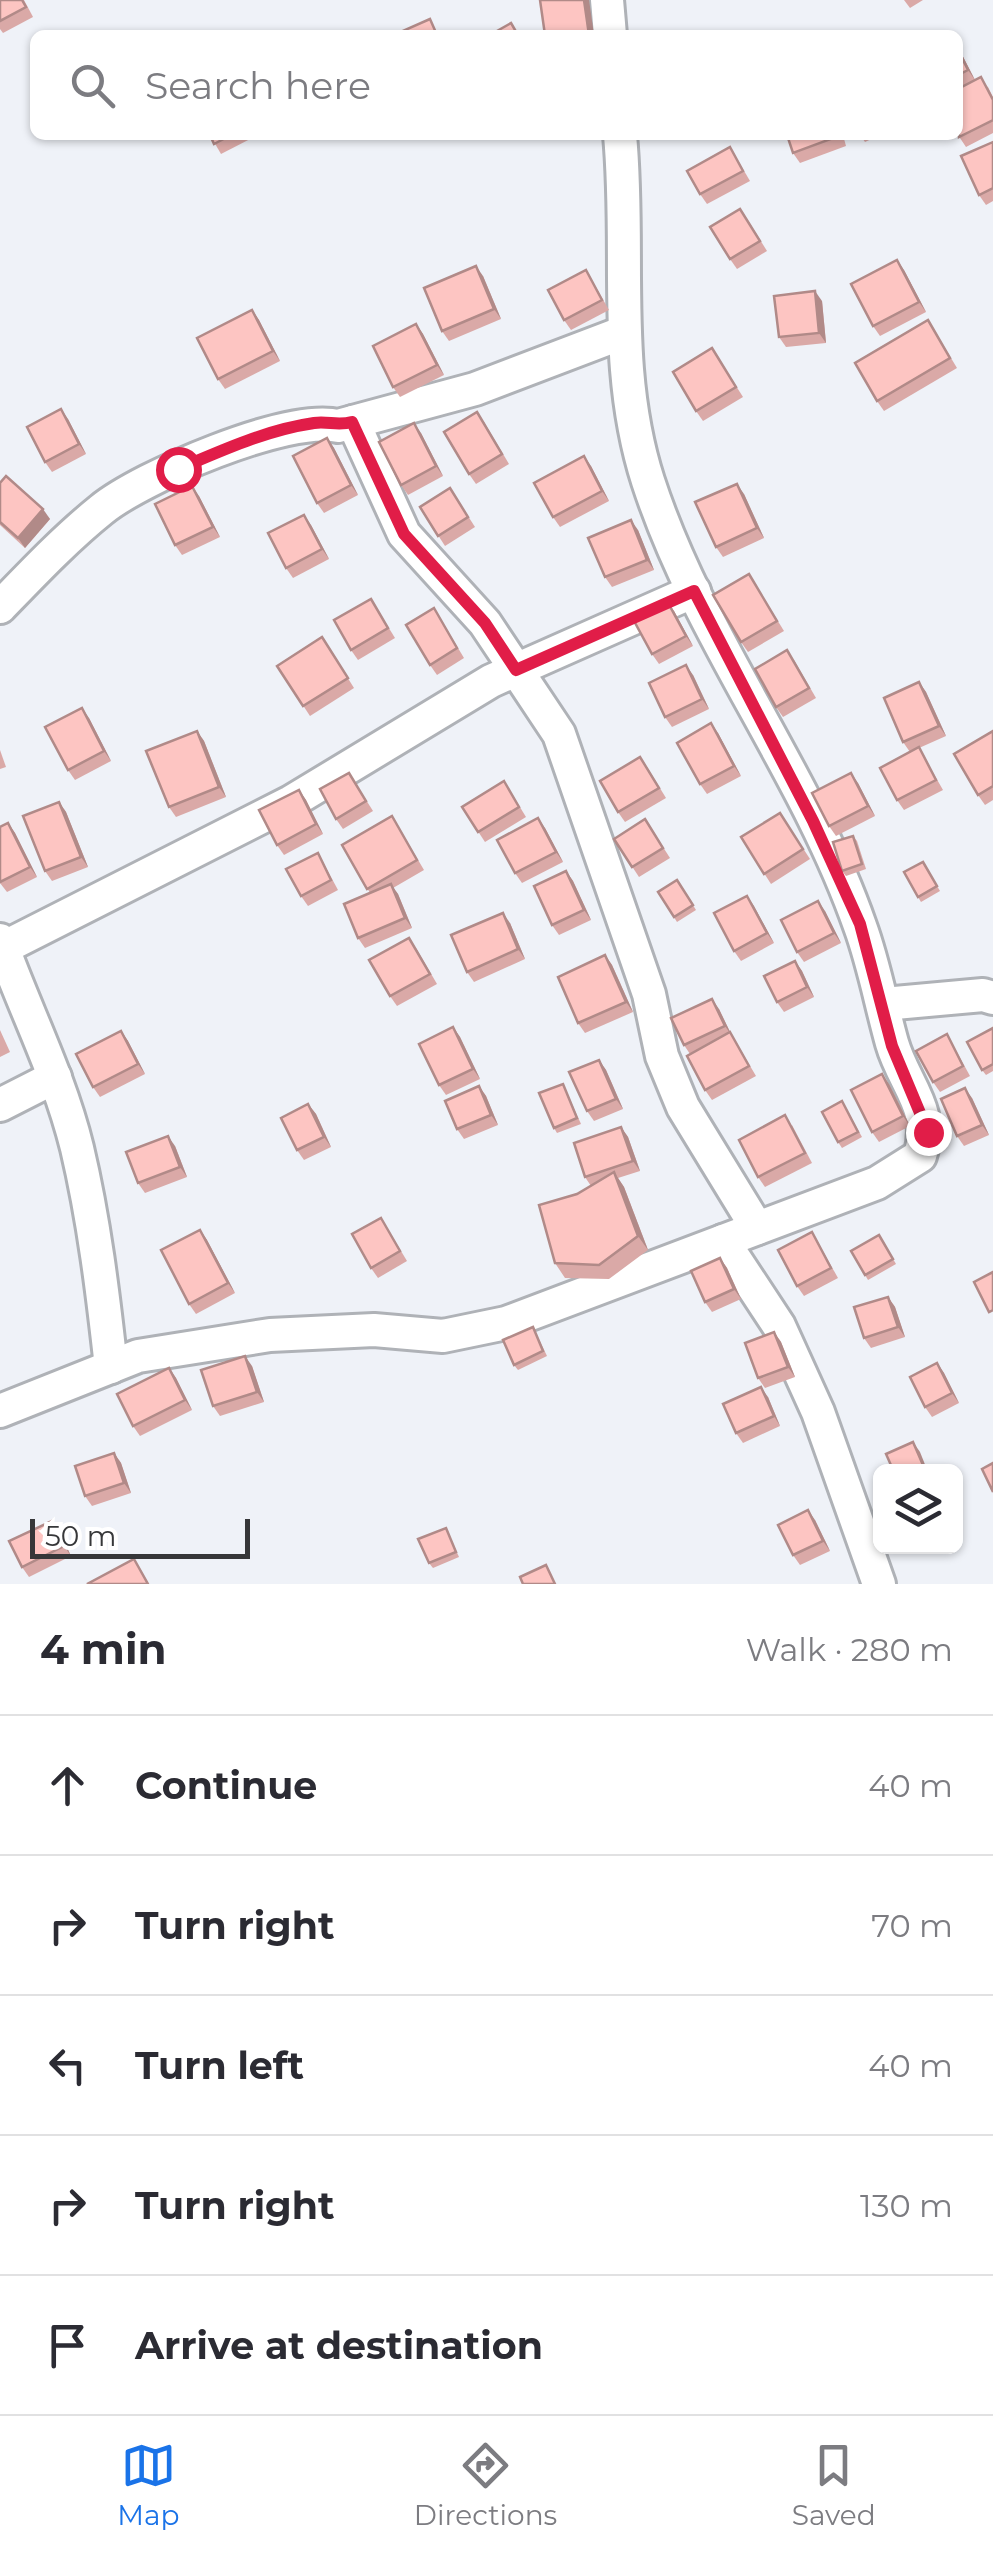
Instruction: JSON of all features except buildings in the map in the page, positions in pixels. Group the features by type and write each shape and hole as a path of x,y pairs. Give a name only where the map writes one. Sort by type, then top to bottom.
{"street":[{"path":"607,0 610,30"},
{"path":"0,1411 138,1356 270,1335 374,1330 442,1336 506,1323 877,1183 920,1156 928,1132 892,1046 860,924 821,838 694,591 647,480 622,355 620,140"},
{"path":"0,607 104,507 256,436 319,422 338,426 475,388 622,333"},
{"path":"352,422 404,534 485,623 560,734 649,994 662,1056 683,1106 757,1228"},
{"path":"111,1367 100,1273 76,1148 54,1078 1,944 291,802 516,670 694,591"},
{"path":"884,1004 983,995 993,998"},
{"path":"0,1106 54,1078"},
{"path":"723,1240 779,1326 818,1412 879,1584"}],"route":[{"path":"178,469 256,436 319,422 338,426 352,422 404,534 485,623 516,670 694,591 813,821 860,924 892,1046 916,1095 928,1132"}]}
